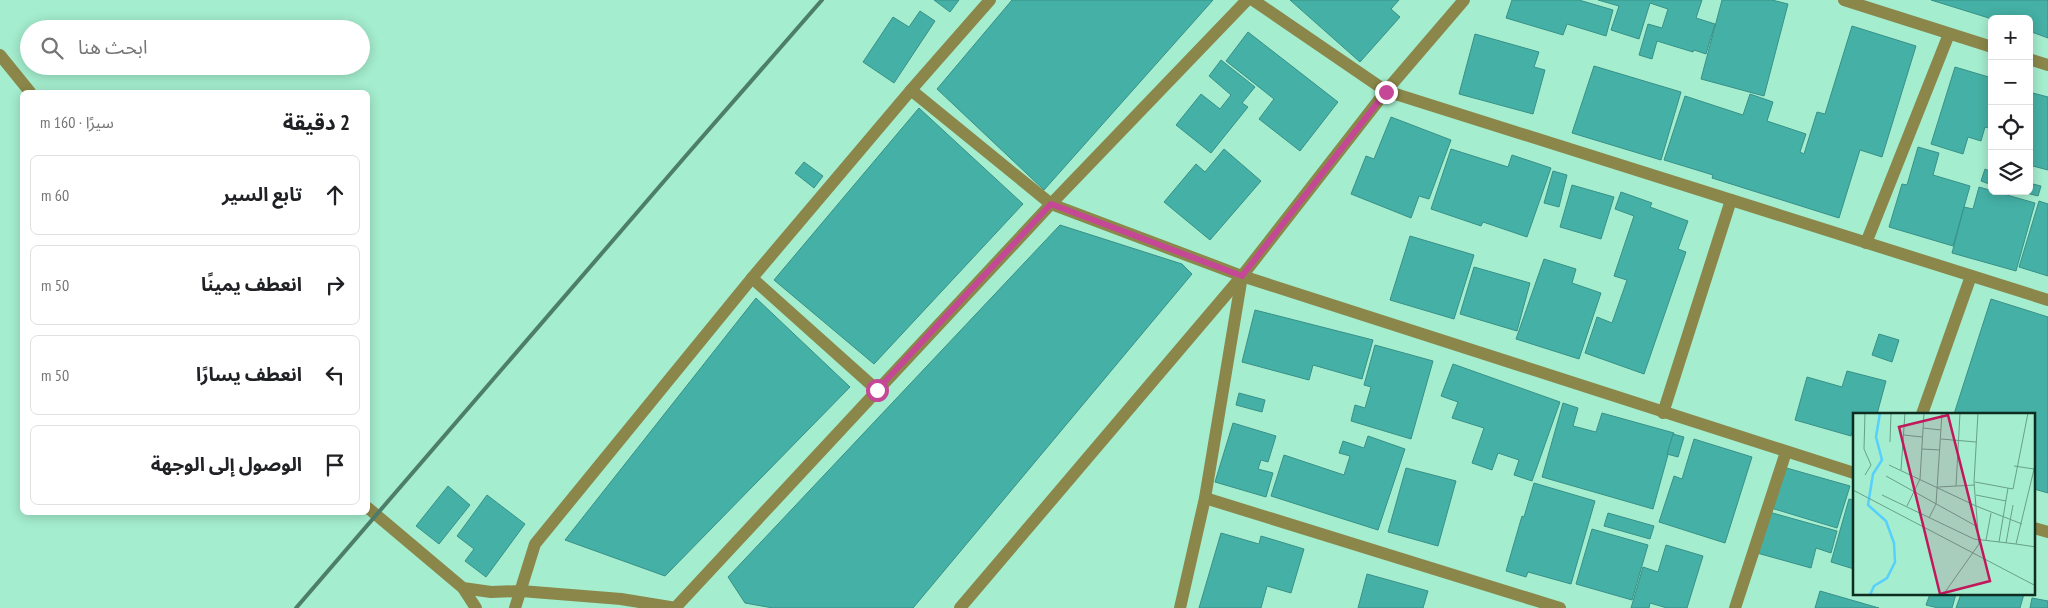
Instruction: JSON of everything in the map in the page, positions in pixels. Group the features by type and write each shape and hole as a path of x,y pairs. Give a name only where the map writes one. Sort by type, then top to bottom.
{"street":[{"path":"515,608 535,544 752,278 990,0"},
{"path":"463,588 491,592 521,590 621,599 675,608 1051,204 1247,0"},
{"path":"1253,0 1386,92 2048,300"},
{"path":"960,608 1242,276 1386,92 1464,0"},
{"path":"1844,0 1988,46"},
{"path":"1866,243 1949,34"},
{"path":"0,55 28,90"},
{"path":"2032,60 2048,65"},
{"path":"911,90 1051,204 1242,276 1853,473"},
{"path":"1663,413 1731,200"},
{"path":"1180,608 1205,498 1242,276"},
{"path":"1922,413 1971,276"},
{"path":"752,278 877,390"},
{"path":"1735,608 1786,452"},
{"path":"1205,498 1560,608"},
{"path":"370,510 463,588 476,608"}],"building":[{"path":"934,0 959,0 950,12"},
{"path":"1012,0 1213,0 1044,190 937,89"},
{"path":"1290,0 1399,0 1391,9 1400,17 1360,62"},
{"path":"1512,0 1579,0 1613,10 1606,36 1567,24 1563,35 1506,18"},
{"path":"1598,0 1702,0 1696,18 1715,24 1706,54 1657,41 1652,59 1639,55 1648,24 1662,28 1668,9 1650,3 1639,39 1611,30 1619,6"},
{"path":"1722,0 1772,0 1788,4 1764,96 1701,79"},
{"path":"1931,0 2048,0 2048,38 2033,32 2033,15 1988,15 1988,18"},
{"path":"920,11 935,21 894,83 863,62 893,17 909,27"},
{"path":"1852,26 1916,46 1882,157 1860,150 1839,218 1712,178 1713,175 1664,160 1685,96 1743,115 1750,94 1773,102 1767,121 1806,134 1800,152 1804,154 1817,112 1825,114"},
{"path":"1248,32 1338,102 1300,151 1259,119 1274,99 1226,61"},
{"path":"1475,34 1539,52 1534,67 1545,70 1533,114 1459,94"},
{"path":"1221,60 1255,87 1242,103 1248,107 1211,153 1176,125 1201,94 1220,109 1231,95 1209,76"},
{"path":"1594,66 1681,92 1661,160 1572,133"},
{"path":"1955,67 1988,77 1988,128 1985,127 1981,141 1968,137 1963,154 1931,144"},
{"path":"2033,93 2048,97 2048,170 2033,166"},
{"path":"919,108 1023,204 874,364 774,280"},
{"path":"1391,117 1451,140 1429,199 1419,196 1411,218 1351,194 1366,156 1374,159"},
{"path":"1918,147 1939,153 1933,175 1970,186 1953,246 1889,227 1902,184 1907,185"},
{"path":"1224,149 1261,181 1210,240 1164,202 1196,164 1205,172"},
{"path":"1451,149 1508,167 1512,155 1551,168 1527,237 1483,222 1481,226 1431,209"},
{"path":"804,162 823,176 814,188 795,173"},
{"path":"1985,169 1988,170 1988,184 1981,181"},
{"path":"1553,171 1567,175 1559,207 1544,203"},
{"path":"2033,184 2041,186 2038,196 2033,195"},
{"path":"1572,185 1614,197 1601,239 1560,227"},
{"path":"1979,187 1988,190 1988,195 2007,195 2035,203 2016,271 1952,253 1964,207 1973,209"},
{"path":"1621,192 1652,203 1650,207 1688,221 1678,249 1686,252 1644,374 1585,353 1597,317 1612,323 1627,280 1614,276 1634,216 1615,209"},
{"path":"2039,201 2048,204 2048,276 2019,267"},
{"path":"1060,225 1182,264 1192,274 913,608 773,608 745,603 728,577"},
{"path":"1410,236 1474,255 1454,319 1390,300"},
{"path":"1544,259 1576,269 1572,283 1601,293 1579,359 1516,339"},
{"path":"1474,267 1530,283 1517,331 1460,314"},
{"path":"756,298 850,387 665,576 565,540"},
{"path":"1991,299 2048,317 2048,493 2036,490 2036,413 1954,413"},
{"path":"1255,310 1373,340 1362,379 1313,365 1309,380 1242,362"},
{"path":"1879,334 1899,340 1892,362 1872,355"},
{"path":"1375,345 1433,361 1411,439 1351,421 1355,405 1365,408 1371,387 1364,385"},
{"path":"1453,364 1560,402 1532,481 1514,475 1519,460 1498,453 1492,470 1472,463 1484,428 1452,418 1458,402 1441,396"},
{"path":"1847,371 1886,381 1877,413 1853,413 1853,432 1851,436 1795,420 1807,377 1842,387"},
{"path":"1239,393 1265,400 1262,412 1236,405"},
{"path":"1563,403 1578,408 1573,426 1596,432 1602,413 1674,433 1653,509 1542,477"},
{"path":"1233,423 1276,436 1268,462 1261,460 1258,469 1273,473 1266,497 1215,482"},
{"path":"1673,434 1684,437 1678,457 1667,454"},
{"path":"1368,436 1405,449 1378,530 1271,496 1284,455 1344,475 1350,456 1339,453 1343,441 1364,448"},
{"path":"1694,439 1752,457 1725,543 1659,522 1674,476 1682,479"},
{"path":"1783,467 1850,486 1837,528 1771,508"},
{"path":"1406,468 1456,481 1438,546 1388,532"},
{"path":"1534,483 1595,501 1571,584 1528,572 1526,577 1506,571"},
{"path":"448,486 470,505 439,544 416,526"},
{"path":"487,495 525,524 486,577 465,561 474,549 457,536"},
{"path":"1849,499 1853,500 1853,569 1831,562"},
{"path":"1769,512 1837,531 1831,553 1816,548 1811,568 1757,553"},
{"path":"1608,513 1654,526 1650,539 1604,526"},
{"path":"1592,529 1648,545 1632,600 1576,584"},
{"path":"1221,533 1259,544 1261,536 1304,549 1291,593 1267,586 1261,608 1199,608"},
{"path":"1666,545 1703,556 1687,608 1667,608 1650,603 1649,608 1631,608 1643,567 1658,572"},
{"path":"1367,574 1428,591 1423,608 1358,608"},
{"path":"1820,591 1879,608 1815,608"},
{"path":"1929,596 1955,596 1952,608 1938,608 1926,605"},
{"path":"1960,596 2023,596 2020,608 1956,608"},
{"path":"2032,598 2048,601 2048,608 2030,608"}],"railway":[{"path":"296,608 822,0"}],"route":[{"path":"877,390 1051,204 1242,276 1386,92"}]}
